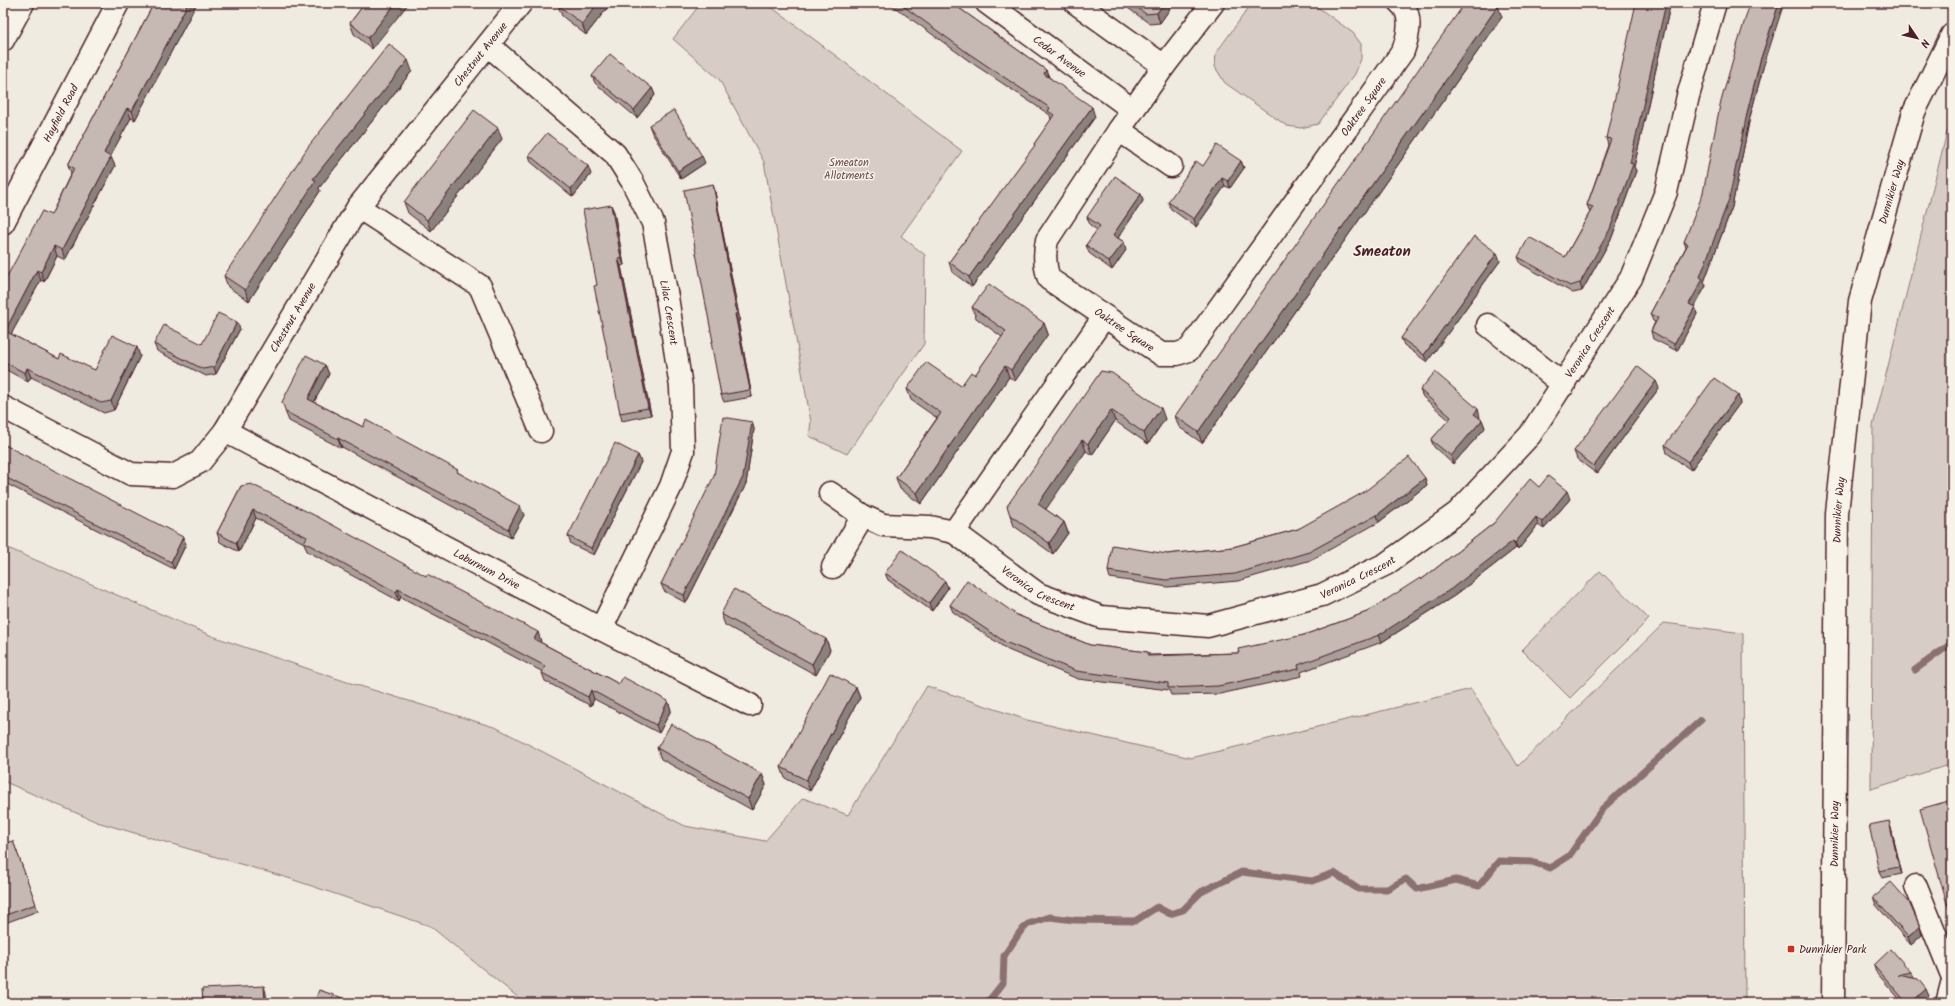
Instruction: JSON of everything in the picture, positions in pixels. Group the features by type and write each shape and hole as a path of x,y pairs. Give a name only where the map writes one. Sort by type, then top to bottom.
{"street":[{"path":"3,40 23,3"},
{"name":"Hayfield Road","path":"3,223 118,3"},
{"name":"Chestnut Avenue","path":"3,407 131,474 173,476 200,462 225,431 358,206 521,3"},
{"name":"Cedar Avenue","path":"987,3 1133,110"},
{"path":"1076,3 1164,66"},
{"name":"Oaktree Square","path":"1212,3 1164,66 1119,130 1047,240 1044,253 1046,269 1050,279 1104,317 1161,354 1177,354 1189,350 1403,51 1409,32 1408,17 1400,3"},
{"name":"Veronica Crescent","path":"954,532 1038,594 1101,617 1208,626 1322,595 1386,564 1457,513 1530,435 1564,385 1631,278 1663,199 1688,96 1715,3"},
{"name":"Dunnikier Way","path":"1832,1003 1837,513 1860,301 1914,112 1952,35"},
{"name":"Lilac Crescent","path":"488,46 615,154 632,181 653,223 667,297 681,387 683,451 671,486 601,629"},
{"path":"1119,130 1171,166"},
{"path":"358,206 480,286 541,431"},
{"path":"830,493 863,516 883,526 930,527 954,532 1104,317"},
{"path":"1488,325 1564,385"},
{"name":"Laburnum Drive","path":"225,431 601,629 750,705"},
{"path":"833,567 863,516"},
{"path":"1916,886 1952,975"},
{"path":"1947,1003 1952,984"}],"green space":[{"name":"Smeaton Allotments","path":"701,3 766,3 962,151 901,236 925,255 924,344 847,454 809,436 811,422 764,162 719,79 673,39"},
{"path":"1252,3 1312,3 1353,33 1361,44 1361,59 1355,74 1318,124 1301,128 1287,126 1225,83 1215,67 1216,53"},
{"path":"1952,112 1952,764 1871,789 1873,426"},
{"path":"3,546 212,636 347,682 497,728 685,826 765,841 803,798 848,815 927,686 1027,720 1191,758 1471,689 1518,766 1664,623 1743,633 1745,1003 525,1003 430,926 288,878 97,822 3,781"},
{"path":"1600,571 1649,619 1570,698 1522,650"}],"building":[{"path":"154,3 188,3 132,111 127,108 104,153 111,157 62,250 54,246 41,272 37,270 5,331 59,359 61,354 95,370 112,335 137,347 111,401 101,403 27,368 25,373 3,361 3,284 42,211 51,215 74,168 68,165"},
{"path":"365,3 396,3 368,38 350,23"},
{"path":"560,3 598,3 582,24 558,5"},
{"path":"899,3 952,3 1046,70 1044,74 1092,107 969,277 949,262 1035,145 1034,144 1054,115 1048,111 1050,108 968,53"},
{"path":"1131,3 1164,3 1157,13 1146,14"},
{"path":"1465,3 1494,3 1498,6 1198,432 1175,416"},
{"path":"1636,3 1666,3 1630,163 1633,164 1610,229 1580,283 1570,286 1518,257 1529,237 1565,257 1593,207 1587,205 1611,139 1606,138"},
{"path":"1750,3 1779,3 1760,61 1729,199 1700,277 1703,279 1689,304 1695,307 1674,344 1651,331 1658,318 1650,314 1688,244 1684,242 1703,193 1720,105"},
{"path":"389,44 408,60 313,179 316,180 245,290 224,276 308,147"},
{"path":"610,54 652,88 634,110 592,76"},
{"path":"474,110 498,128 427,220 404,202"},
{"path":"674,110 702,156 678,171 649,125"},
{"path":"547,133 588,166 571,189 529,155"},
{"path":"1217,145 1241,161 1228,181 1222,178 1194,219 1168,202 1196,161 1203,166"},
{"path":"1115,176 1141,194 1113,235 1124,242 1109,262 1086,245 1100,226 1087,217"},
{"path":"713,184 737,314 735,314 750,390 721,395 711,342 713,342 684,190"},
{"path":"611,205 621,258 618,258 648,408 620,413 594,286 597,285 583,210"},
{"path":"1474,236 1497,253 1424,355 1401,338"},
{"path":"989,284 1044,323 1011,370 1005,366 917,493 896,478 941,413 907,389 926,362 961,386 971,372 975,375 1006,331 972,307"},
{"path":"218,313 237,322 214,367 203,369 154,344 164,325 202,344"},
{"path":"306,355 325,365 308,399 363,427 366,420 458,470 457,472 520,506 508,529 338,438 286,412 282,402"},
{"path":"1637,366 1656,381 1594,466 1574,451"},
{"path":"1101,371 1112,373 1161,408 1144,433 1111,410 1088,444 1082,440 1038,504 1064,522 1049,543 1010,515 1007,506"},
{"path":"1435,372 1478,409 1474,414 1482,420 1451,456 1431,440 1451,417 1420,390"},
{"path":"1714,378 1738,395 1688,462 1665,445"},
{"path":"723,417 752,422 743,477 684,595 661,584 714,476"},
{"path":"615,443 638,455 591,548 568,536"},
{"path":"3,444 183,537 171,562 3,476"},
{"path":"1409,457 1425,478 1377,515 1309,552 1235,574 1166,580 1108,571 1112,545 1167,554 1233,547 1298,529 1364,492"},
{"path":"1548,476 1567,491 1542,522 1536,517 1515,543 1513,541 1451,589 1379,635 1298,665 1299,669 1218,686 1168,688 1168,683 1076,671 1005,642 950,605 967,580 1017,615 1090,645 1148,652 1148,656 1239,653 1238,649 1304,635 1367,612 1420,578 1421,580 1494,523 1530,479 1539,487"},
{"path":"251,484 318,517 426,576 427,574 538,632 534,639 619,684 623,677 668,701 656,725 591,690 588,697 542,673 545,666 398,589 396,592 304,542 307,537 253,510 236,543 217,533 241,486"},
{"path":"902,550 945,581 929,603 885,573"},
{"path":"734,589 826,639 812,664 721,614"},
{"path":"830,673 856,687 806,780 781,767"},
{"path":"671,724 762,774 748,799 657,748"},
{"path":"1952,800 1952,911 1949,902 1947,904 1920,809"},
{"path":"1889,821 1899,867 1879,871 1869,825"},
{"path":"13,841 36,904 3,916 3,844"},
{"path":"1891,882 1909,902 1920,927 1908,937 1873,897"},
{"path":"1891,949 1911,972 1898,975 1918,979 1926,989 1911,1003 1907,1003 1874,965"},
{"path":"264,986 265,1003 203,1003 202,989"},
{"path":"319,990 358,1003 314,1003"}],"waterway":[{"path":"1915,670 1952,643"},
{"path":"987,1003 1003,983 1004,956 1020,932 1028,924 1050,917 1074,920 1135,921 1157,907 1170,914 1183,910 1201,892 1242,872 1312,881 1334,873 1358,889 1387,889 1406,879 1417,889 1456,880 1479,886 1499,861 1532,862 1550,868 1569,856 1603,808 1701,720"}],"place":[{"name":"Dunnikier Park","path":"1791,949"}],"district":[{"name":"Smeaton","path":"1382,251"}]}
